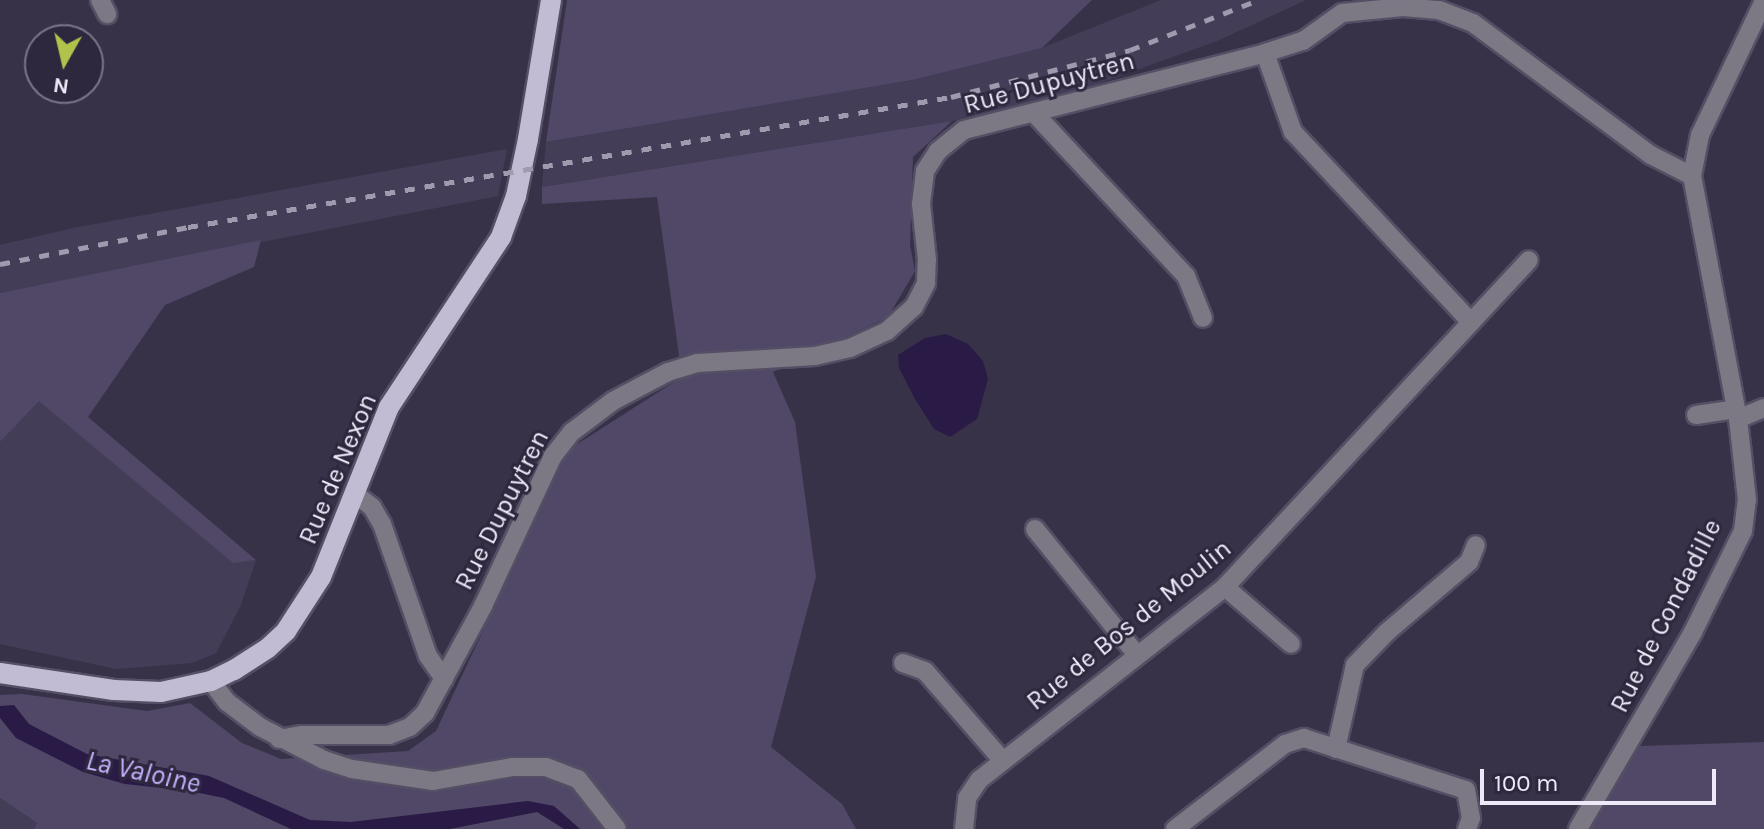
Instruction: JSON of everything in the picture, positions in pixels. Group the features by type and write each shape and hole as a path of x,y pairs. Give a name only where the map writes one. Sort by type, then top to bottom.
{"main road":[{"name":"Rue de Nexon","path":"0,673 140,693 211,681 252,660 286,631 321,577 389,407 501,237 516,196 551,0"}],"street":[{"name":"Rue de Condadille","path":"1578,829 1693,632 1743,531 1747,500 1737,414 1692,176 1700,135 1764,1"},
{"name":"Rue Dupuytren","path":"279,739 301,735 389,735 410,727 425,713 483,606 553,456 572,432 613,401 668,372 698,363 815,356 850,348 887,331 914,307 926,283 927,260 921,204 925,171 938,151 964,130 1303,41 1339,7 1403,7 1439,10 1473,23 1651,155 1692,176"},
{"path":"1265,53 1293,132 1471,322"},
{"path":"1034,113 1186,276 1203,318"},
{"name":"Rue de Bos de Moulin","path":"964,829 967,798 979,780 1225,587 1529,260"},
{"path":"1696,415 1737,414 1764,408"},
{"path":"354,493 372,507 382,524 428,656 444,679"},
{"path":"1035,529 1137,655"},
{"path":"1336,749 1355,665 1387,632 1469,562 1476,545"},
{"path":"1225,587 1291,644"},
{"path":"903,663 925,671 1003,761"},
{"path":"211,681 227,702 303,753 352,769 433,781 512,767 546,767 578,779 617,829"},
{"path":"1175,829 1285,744 1304,738 1466,790 1471,818 1467,829"}],"shaded area":[{"path":"567,0 1092,0 1042,48 913,80 546,142"},
{"path":"1161,0 1306,0 1217,41 1098,84 952,121 542,187 546,142 914,80 1042,48"},
{"path":"952,121 913,157 910,245 915,271 888,317 773,372 795,422 816,577 771,747 842,804 856,829 34,829 37,823 0,798 0,695 22,694 147,711 190,703 242,743 281,759 408,751 436,731 568,450 682,377 657,197 542,204 542,187"},
{"path":"507,149 498,196 0,293 0,245 73,228"},
{"path":"261,240 254,267 165,305 88,417 256,560 233,563 39,401 0,442 0,293"},
{"path":"39,400 232,562 256,560 240,607 216,653 192,663 116,669 0,644 0,442"},
{"path":"1764,742 1764,829 1589,829 1640,746"},
{"path":"0,798 37,823 34,829 0,829"}],"water":[{"path":"946,334 968,344 983,361 988,379 977,419 950,437 934,429 899,368 898,355 925,338"},
{"name":"La Valoine","path":"14,705 29,724 87,754 209,776 310,820 351,822 528,801 554,806 580,829 564,829 537,812 450,829 291,829 224,798 125,784 83,772 16,738 0,718 0,706"}],"railway":[{"path":"0,264 188,227 951,97 1130,50 1258,0"}]}
